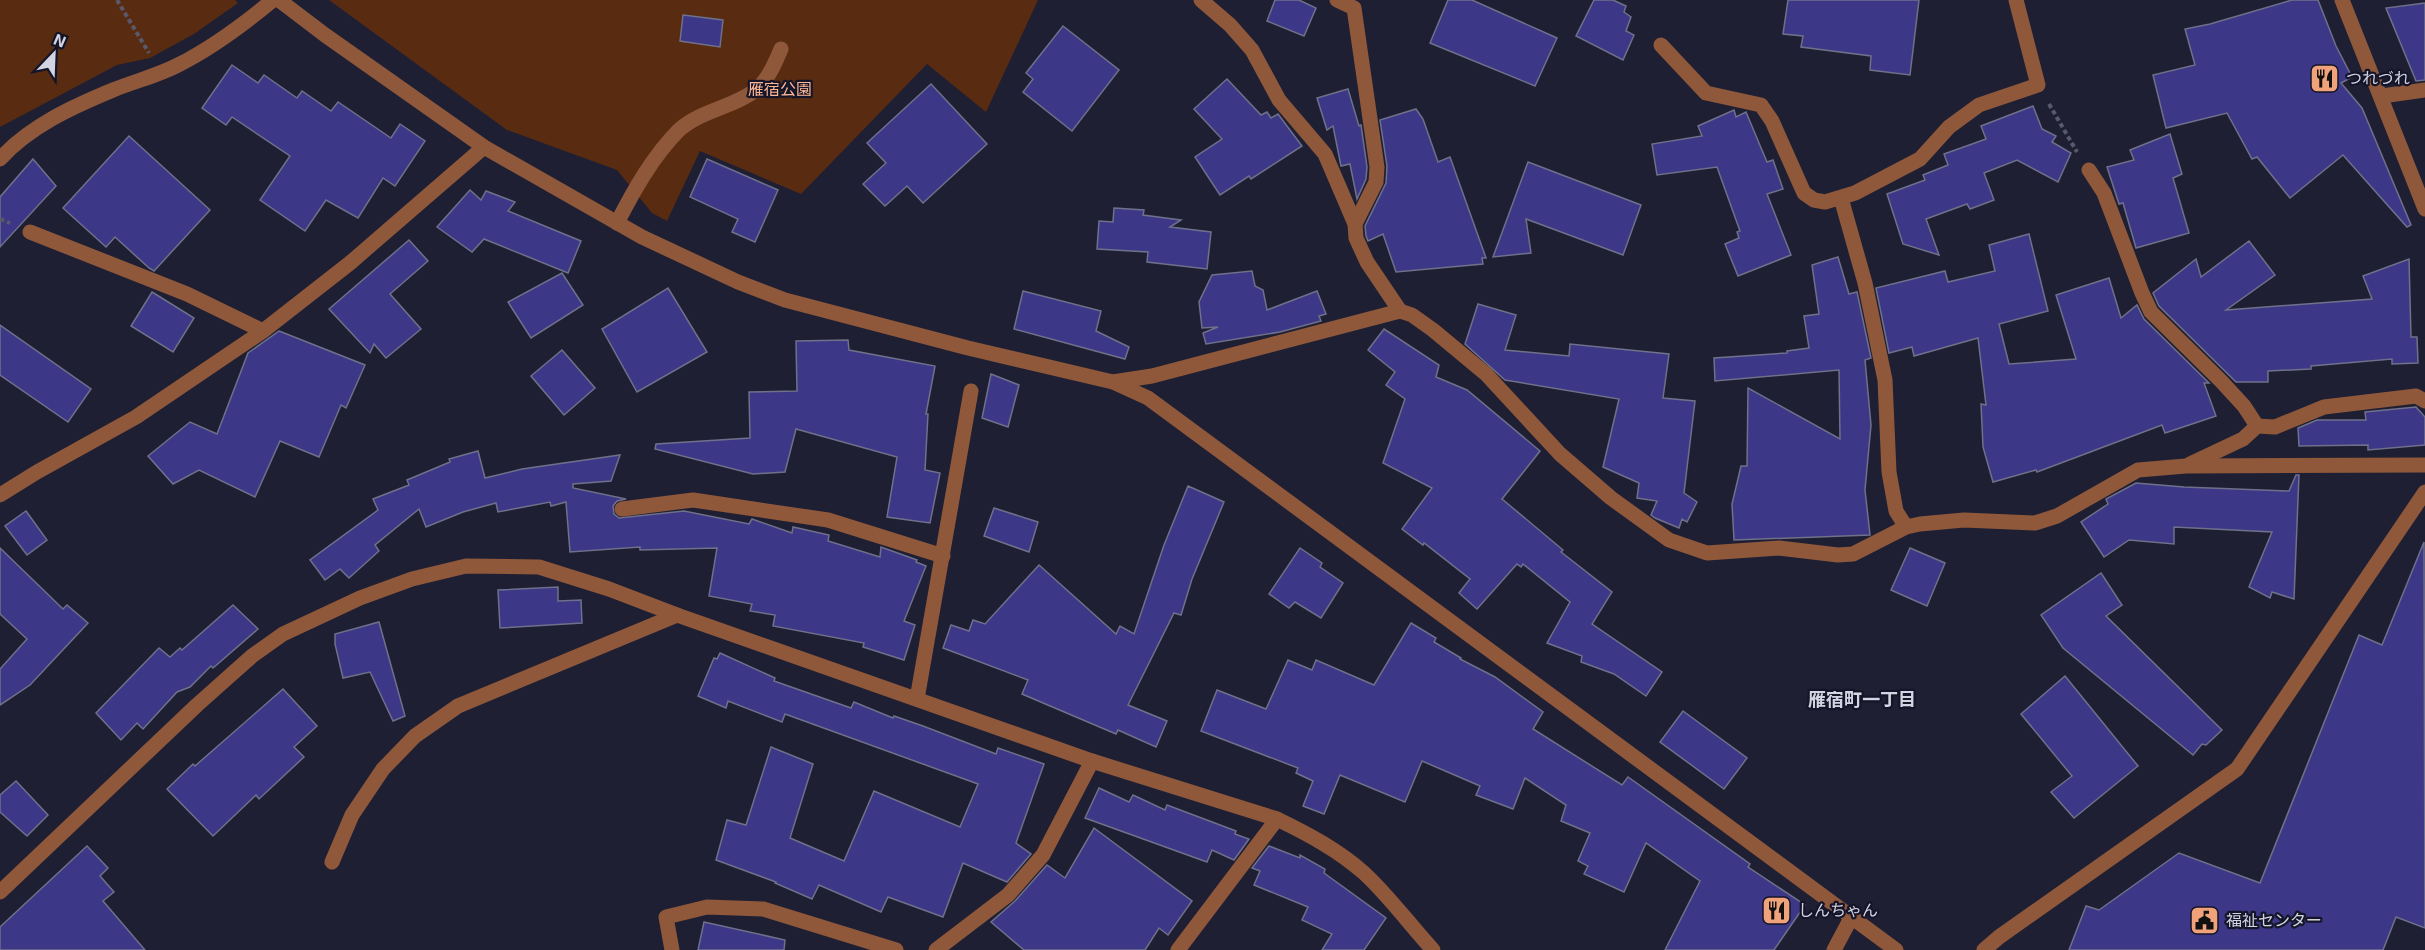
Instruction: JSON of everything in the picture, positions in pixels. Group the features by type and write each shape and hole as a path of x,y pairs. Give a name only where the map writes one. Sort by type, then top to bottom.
{"street":[{"path":"0,159 10,148 50,118 179,65 224,37 273,0"},
{"path":"279,0 484,147 642,237 738,282 785,300 968,348 1113,382 1148,398 1896,950"},
{"path":"1201,0 1230,25 1252,50 1279,100 1325,154 1355,224 1356,238 1367,262 1400,311"},
{"path":"1337,0 1354,8 1377,166 1376,182 1355,224"},
{"path":"1660,45 1706,93 1761,105 1772,120 1804,193 1814,200 1825,202 1841,198 1920,159 1949,127 1979,105 2038,85 2016,0"},
{"path":"2342,0 2424,201"},
{"path":"617,223 651,165 680,129 710,111 757,89 773,69 781,49"},
{"path":"2382,96 2425,90"},
{"path":"0,495 37,471 136,417 263,331 350,263 484,147"},
{"path":"2089,170 2104,193 2151,312 2221,381 2244,406 2257,426"},
{"path":"1841,198 1865,283 1885,380 1889,472 1896,511 1906,527"},
{"path":"30,232 188,294 263,331"},
{"path":"1113,382 1152,376 1400,311 1412,315 1426,325 1486,374 1560,454 1611,498 1669,540 1707,553 1779,548 1838,555 1853,554 1906,527 1940,521 2035,523 2057,516 2138,470 2186,466 2425,465"},
{"path":"917,699 971,392"},
{"path":"2186,466 2243,440 2257,426 2275,427 2324,407 2416,396 2425,400"},
{"path":"1984,950 1999,937 2237,769 2425,492"},
{"path":"622,509 693,500 828,520 943,556"},
{"path":"0,892 252,656 283,634 360,598 412,579 466,566 538,567 609,589 1092,761 1277,819 1304,832 1365,874 1432,950"},
{"path":"332,862 352,815 376,778 416,736 458,706 677,615"},
{"path":"936,950 1008,895 1043,855 1092,761"},
{"path":"1178,950 1277,819"},
{"path":"672,950 666,917 707,907 763,909 896,950"},
{"path":"1834,950 1851,918"}],"path":[{"path":"117,0 162,73"},
{"path":"2038,85 2066,136 2089,170"}],"green space":[{"path":"0,0 235,0 238,3 194,34 150,58 117,65 0,127"},
{"name":"雁宿公園","path":"329,0 1038,0 986,112 927,64 801,194 700,151 667,221 652,213 617,170 507,130"}],"building":[{"path":"1275,0 1299,0 1316,8 1304,36 1267,21"},
{"path":"1448,0 1472,0 1557,38 1535,86 1430,43"},
{"path":"1594,0 1613,0 1626,6 1624,12 1631,17 1626,31 1634,35 1623,60 1576,36"},
{"path":"1788,0 1919,0 1910,75 1870,70 1871,56 1801,47 1803,36 1783,34"},
{"path":"2292,0 2318,0 2336,46 2352,77 2341,83 2362,108 2411,225 2407,227 2343,155 2290,198 2257,157 2252,159 2227,113 2166,128 2153,75 2195,65 2185,29"},
{"path":"2425,3 2425,80 2416,81 2386,8"},
{"path":"683,15 723,20 720,47 680,41"},
{"path":"1063,26 1119,70 1072,131 1023,92 1033,79 1026,73"},
{"path":"232,65 258,83 264,75 297,98 302,91 331,111 338,102 391,138 400,124 425,141 395,186 383,178 358,218 326,200 305,231 260,200 290,156 232,117 226,125 202,108"},
{"path":"1227,79 1261,115 1267,112 1271,118 1278,114 1302,146 1251,179 1249,176 1220,195 1195,157 1222,139 1194,109"},
{"path":"931,84 987,144 923,203 907,186 885,206 863,184 886,163 867,143"},
{"path":"1348,89 1359,126 1361,125 1367,167 1366,179 1357,199 1350,164 1341,166 1333,126 1327,130 1317,98"},
{"path":"2033,106 2042,129 2056,136 2052,142 2071,153 2058,182 2017,160 1984,173 1994,200 1970,209 1967,204 1926,219 1939,255 1903,244 1887,194 1925,180 1923,175 1948,165 1944,154 1986,139 1981,126"},
{"path":"1416,109 1423,119 1438,162 1450,157 1486,258 1482,258 1483,264 1396,272 1383,234 1368,241 1365,226 1386,183 1387,166 1380,120"},
{"path":"1734,110 1736,117 1746,112 1767,162 1773,160 1783,189 1767,194 1791,255 1738,276 1725,244 1739,238 1737,232 1740,231 1717,167 1657,175 1652,144 1702,136 1698,126"},
{"path":"2170,134 2182,174 2173,178 2189,233 2136,248 2123,203 2119,204 2107,167 2134,160 2130,150"},
{"path":"129,136 210,210 154,271 115,237 106,247 63,208"},
{"path":"33,159 56,186 0,247 0,197"},
{"path":"707,159 778,190 755,242 732,232 738,219 690,197"},
{"path":"1528,162 1641,205 1623,255 1526,219 1531,253 1493,257"},
{"path":"470,190 481,200 486,191 515,202 508,211 581,241 568,273 484,239 472,252 437,227"},
{"path":"1114,208 1144,210 1143,215 1181,220 1170,227 1211,232 1207,269 1147,262 1148,252 1097,249 1099,221 1113,222"},
{"path":"2029,234 2048,311 1999,324 2009,364 2076,359 2056,295 2109,278 2121,318 2137,305 2144,319 2209,383 2204,383 2216,416 2165,433 2162,425 2037,472 2036,470 1993,482 1983,447 1981,404 1986,405 1978,338 1914,356 1912,347 1889,353 1876,288 1945,271 1948,282 1995,271 1989,245"},
{"path":"409,240 428,261 390,294 421,329 386,358 374,344 370,353 329,309"},
{"path":"2249,241 2275,275 2226,310 2372,299 2363,276 2409,259 2411,337 2417,337 2418,363 2392,364 2392,359 2311,366 2311,369 2268,371 2268,382 2236,382 2159,306 2153,293 2196,259 2201,277"},
{"path":"1838,257 1849,294 1857,292 1871,358 1865,360 1871,425 1865,490 1870,535 1734,540 1732,504 1741,466 1747,466 1748,388 1840,439 1839,370 1715,381 1714,358 1787,353 1787,351 1809,348 1804,316 1819,314 1812,265"},
{"path":"1252,271 1255,286 1263,290 1267,310 1317,291 1326,314 1319,316 1321,321 1280,332 1206,344 1203,333 1218,327 1202,328 1199,302 1212,275"},
{"path":"562,273 583,305 531,338 508,302"},
{"path":"668,288 707,352 637,392 602,329"},
{"path":"1023,291 1101,311 1096,331 1129,347 1125,359 1014,329"},
{"path":"152,292 194,318 173,352 131,326"},
{"path":"1478,304 1516,315 1505,350 1569,356 1570,344 1669,354 1663,398 1695,401 1684,493 1697,502 1687,522 1682,519 1679,528 1655,518 1651,515 1657,501 1637,498 1639,483 1603,467 1619,399 1505,380 1465,344"},
{"path":"0,325 91,389 68,422 0,375"},
{"path":"1384,329 1439,365 1436,377 1467,390 1540,451 1502,499 1563,550 1561,552 1612,592 1592,624 1662,672 1646,696 1614,674 1581,662 1582,656 1547,643 1570,602 1523,564 1521,567 1517,564 1477,609 1459,593 1470,579 1402,529 1432,488 1383,463 1405,399 1386,385 1395,372 1368,350"},
{"path":"279,331 365,365 346,408 341,405 319,457 280,441 255,497 199,470 173,484 148,456 190,422 217,434 248,353"},
{"path":"848,340 849,350 935,366 926,414 928,414 925,470 940,473 930,523 887,517 897,457 796,429 785,472 753,474 655,449 656,444 750,438 749,392 797,391 796,341"},
{"path":"562,350 595,388 564,415 531,376"},
{"path":"991,374 1019,385 1008,427 982,418"},
{"path":"2416,407 2425,417 2425,445 2368,450 2368,445 2299,446 2298,428 2317,420 2366,420 2365,412"},
{"path":"478,451 485,478 522,469 620,455 611,481 573,484 573,488 626,499 617,501 613,506 614,514 619,518 684,511 749,524 752,519 792,533 793,527 829,535 828,541 880,557 881,547 917,560 916,562 926,566 904,621 915,625 904,660 863,647 864,643 773,626 775,615 750,611 752,604 709,596 717,548 640,550 640,547 570,552 566,502 551,506 550,502 498,512 496,503 463,512 426,527 419,509 375,545 379,551 349,578 340,569 325,580 310,560 378,510 373,499 409,485 407,480 450,462 449,459"},
{"path":"2296,475 2299,475 2294,599 2272,592 2270,598 2249,587 2272,532 2174,527 2174,544 2129,540 2104,557 2081,522 2108,504 2106,499 2136,483 2289,491"},
{"path":"1188,486 1224,502 1192,579 1181,615 1174,613 1128,705 1167,721 1156,747 1118,730 1116,734 1022,694 1028,680 943,648 951,625 969,631 973,620 985,624 1039,565 1116,634 1120,626 1134,634 1164,545"},
{"path":"994,508 1038,522 1029,552 984,536"},
{"path":"26,511 47,540 27,555 5,526"},
{"path":"2424,542 2425,928 2396,917 2383,950 2069,950 2086,906 2099,910 2179,853 2260,883 2359,635 2382,645"},
{"path":"0,548 63,609 67,605 88,623 30,685 0,705 0,669 27,639 0,614"},
{"path":"1300,548 1322,563 1320,567 1343,583 1321,618 1295,602 1289,608 1269,594"},
{"path":"1910,548 1945,563 1927,606 1891,590"},
{"path":"2101,573 2122,605 2106,616 2222,730 2206,745 2202,744 2193,755 2063,648 2041,615"},
{"path":"558,587 558,601 581,600 582,623 500,628 498,590"},
{"path":"233,605 258,629 213,668 211,666 190,687 177,692 143,729 137,723 121,740 96,713 159,648 170,657 180,648 182,650"},
{"path":"379,622 405,716 393,721 370,672 343,678 335,644 335,634"},
{"path":"1411,623 1436,638 1434,642 1460,659 1495,677 1543,712 1533,729 1622,785 1628,777 1750,864 1748,867 1805,905 1774,950 1665,950 1700,881 1646,843 1624,892 1584,874 1588,866 1578,861 1590,833 1561,821 1566,805 1525,778 1513,809 1476,795 1480,786 1422,761 1405,802 1340,775 1324,814 1303,806 1313,781 1296,773 1298,768 1201,731 1217,690 1266,709 1288,660 1312,670 1316,660 1374,685"},
{"path":"720,653 775,678 774,681 851,708 854,702 996,754 998,748 1044,764 1016,843 1031,854 1007,882 963,863 943,917 888,897 881,912 819,885 812,899 776,882 716,860 727,820 746,825 771,747 813,764 790,838 844,861 874,791 960,827 978,784 785,714 782,722 728,701 726,708 698,696 714,658 717,659"},
{"path":"2065,676 2138,766 2074,818 2051,792 2072,776 2021,714"},
{"path":"283,689 317,726 294,747 304,757 259,799 256,795 213,836 167,789 193,764 195,766"},
{"path":"1683,711 1747,758 1724,789 1660,742"},
{"path":"16,781 48,815 27,836 0,812 0,795"},
{"path":"1099,788 1129,802 1133,795 1165,810 1167,805 1236,831 1235,834 1249,839 1234,860 1212,850 1207,862 1085,818"},
{"path":"1094,828 1192,901 1168,935 1159,928 1145,950 1024,950 991,922 1015,901 1047,865 1065,878"},
{"path":"87,846 108,868 100,876 114,892 103,901 145,950 0,950 0,927"},
{"path":"1269,846 1300,858 1300,855 1325,869 1324,873 1386,918 1364,950 1322,950 1332,934 1302,920 1308,907 1254,885 1260,871 1252,868"},
{"path":"704,922 785,940 784,950 698,950"}],"place":[{"name":"つれづれ","path":"2325,78"},
{"name":"しんちゃん","path":"1777,910"},
{"name":"福祉センター","path":"2205,920"}],"district":[{"name":"雁宿町一丁目","path":"1862,700"}]}
